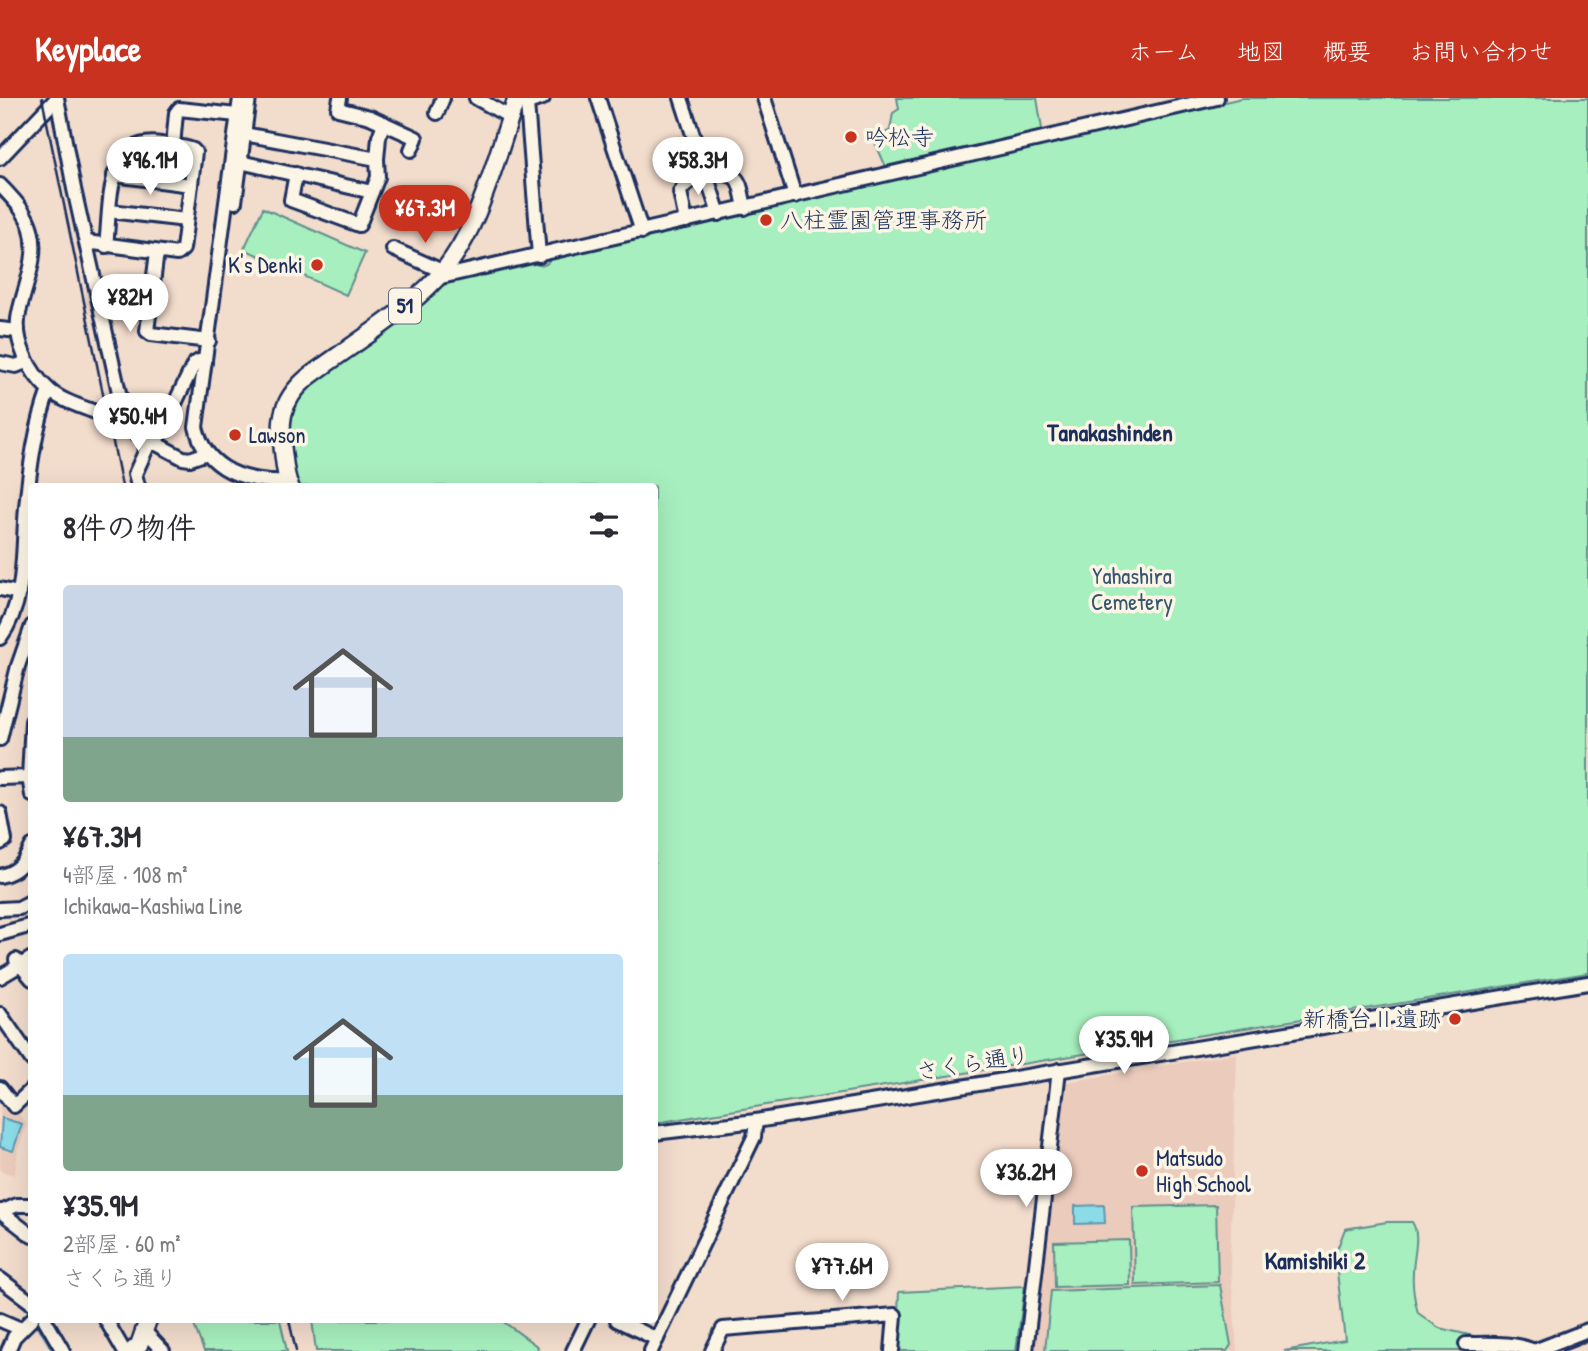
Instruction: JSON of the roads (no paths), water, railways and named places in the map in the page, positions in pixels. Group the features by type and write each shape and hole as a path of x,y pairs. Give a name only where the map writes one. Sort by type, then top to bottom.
{"main road":[{"name":"51","path":"289,483 283,453 281,418 295,388 418,296 439,275 455,254 475,215 510,117 522,100"},
{"path":"132,1351 139,1345 146,1325"}],"street":[{"path":"1,155 57,98"},
{"path":"57,98 124,415 123,426"},
{"path":"240,98 196,428 207,453 219,466 230,473 281,483"},
{"path":"207,453 202,417 249,98"},
{"path":"340,98 338,109 370,117 416,138 411,150"},
{"path":"437,113 443,98"},
{"path":"476,98 510,117"},
{"path":"539,256 522,100 543,98"},
{"path":"598,98 642,232"},
{"path":"681,98 719,214"},
{"path":"772,98 764,98 795,196"},
{"path":"393,249 439,275 539,256 745,208 1181,102 1217,98"},
{"path":"173,146 176,113 179,109 237,115"},
{"path":"296,174 291,200 359,225 378,177 379,137 384,123"},
{"path":"244,134 377,159"},
{"path":"86,242 106,246 157,252 180,253 183,249 195,152 191,148 145,144 130,149 119,161 114,175 106,246"},
{"path":"240,162 372,192"},
{"path":"686,221 680,192 705,170 735,176 740,180 745,208"},
{"path":"114,175 191,185"},
{"path":"0,185 22,210 30,228 34,255 18,316 26,362 49,390 70,402 98,413 183,458 190,459 207,453"},
{"path":"110,211 186,220"},
{"path":"157,252 146,331 151,334 209,341"},
{"path":"0,329 19,331"},
{"path":"0,363 16,366 26,362"},
{"path":"137,483 135,474 194,364 205,362"},
{"path":"31,483 38,419 49,390"},
{"path":"28,544 27,570 4,633 28,634"},
{"path":"0,589 19,593"},
{"path":"0,739 28,641"},
{"path":"0,778 28,777"},
{"path":"0,813 5,840 0,843"},
{"path":"0,876 11,873 24,863 28,854"},
{"path":"0,909 19,908 28,903"},
{"path":"0,934 28,926"},
{"path":"0,977 18,963 28,959"},
{"path":"18,963 28,974"},
{"name":"さくら通り","path":"658,1133 756,1121 1588,983"},
{"path":"0,1014 28,1054"},
{"path":"1026,1351 1059,1070"},
{"path":"0,1088 14,1106 28,1093"},
{"path":"651,1351 754,1137 756,1121"},
{"path":"28,1205 17,1205 1,1212 28,1233"},
{"path":"0,1279 28,1300"},
{"path":"712,1351 723,1329 895,1315 892,1351"},
{"path":"0,1320 27,1323 8,1351"},
{"path":"47,1323 63,1351"},
{"path":"108,1323 124,1351"},
{"path":"573,1351 587,1323"},
{"path":"623,1323 657,1339"},
{"path":"146,1325 163,1351"},
{"path":"1466,1344 1505,1345 1534,1351 1588,1330"}],"water":[{"path":"2,1118 22,1124 13,1151 0,1147"},
{"path":"1104,1205 1105,1223 1075,1224 1075,1206"}],"waterway":[{"path":"0,1288 28,1311"},
{"path":"36,1323 53,1351"}],"railway":[{"path":"42,98 121,483"},
{"path":"290,1323 296,1351"},
{"path":"1562,1351 1588,1341"}],"place":[{"name":"吟松寺","path":"851,137"},
{"name":"八柱霊園管理事務所","path":"766,220"},
{"name":"K's Denki","path":"317,265"},
{"name":"Lawson","path":"235,435"},
{"name":"新橋台Ⅱ遺跡","path":"1455,1019"},
{"name":"Matsudo High School","path":"1142,1171"}],"district":[{"name":"Tanakashinden","path":"1110,433"},
{"name":"Kamishiki 2","path":"1315,1261"}],"park label":[{"name":"Yahashira Cemetery","path":"1132,589"}]}
